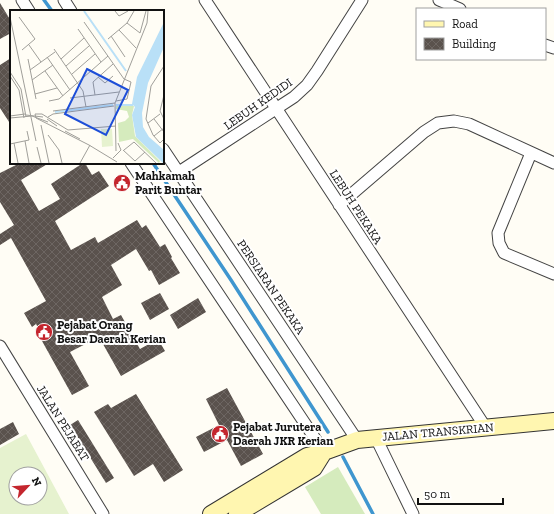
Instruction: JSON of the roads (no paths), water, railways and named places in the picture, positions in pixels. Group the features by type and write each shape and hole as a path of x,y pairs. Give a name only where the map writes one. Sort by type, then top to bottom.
{"main road":[{"name":"JALAN TRANSKRIAN","path":"211,514 307,456 324,452 357,440 554,421"},
{"path":"237,514 314,468 324,452"}],"street":[{"path":"22,0 28,10"},
{"path":"64,0 70,10"},
{"name":"LEBUH PEKAKA","path":"205,0 486,428"},
{"name":"LEBUH KEDIDI","path":"179,172 277,109 294,97 307,85 362,0"},
{"path":"439,0 458,8"},
{"path":"340,205 424,132 438,124 454,121 468,124 554,163"},
{"name":"PERSIARAN PEKAKA","path":"164,150 357,440"},
{"path":"531,153 498,233 499,243 504,253 554,274"},
{"path":"132,164 324,452"},
{"name":"JALAN PEJABAT","path":"0,346 103,514"},
{"path":"376,438 413,514"}],"waterway":[{"path":"44,0 51,10"},
{"path":"154,164 231,280 328,432"},
{"path":"343,457 373,514"}],"place":[{"name":"Mahkamah Parit Buntar","path":"122,183"},
{"name":"Pejabat Orang Besar Daerah Kerian","path":"44,332"},
{"name":"Pejabat Jurutera Daerah JKR Kerian","path":"220,434"}]}
